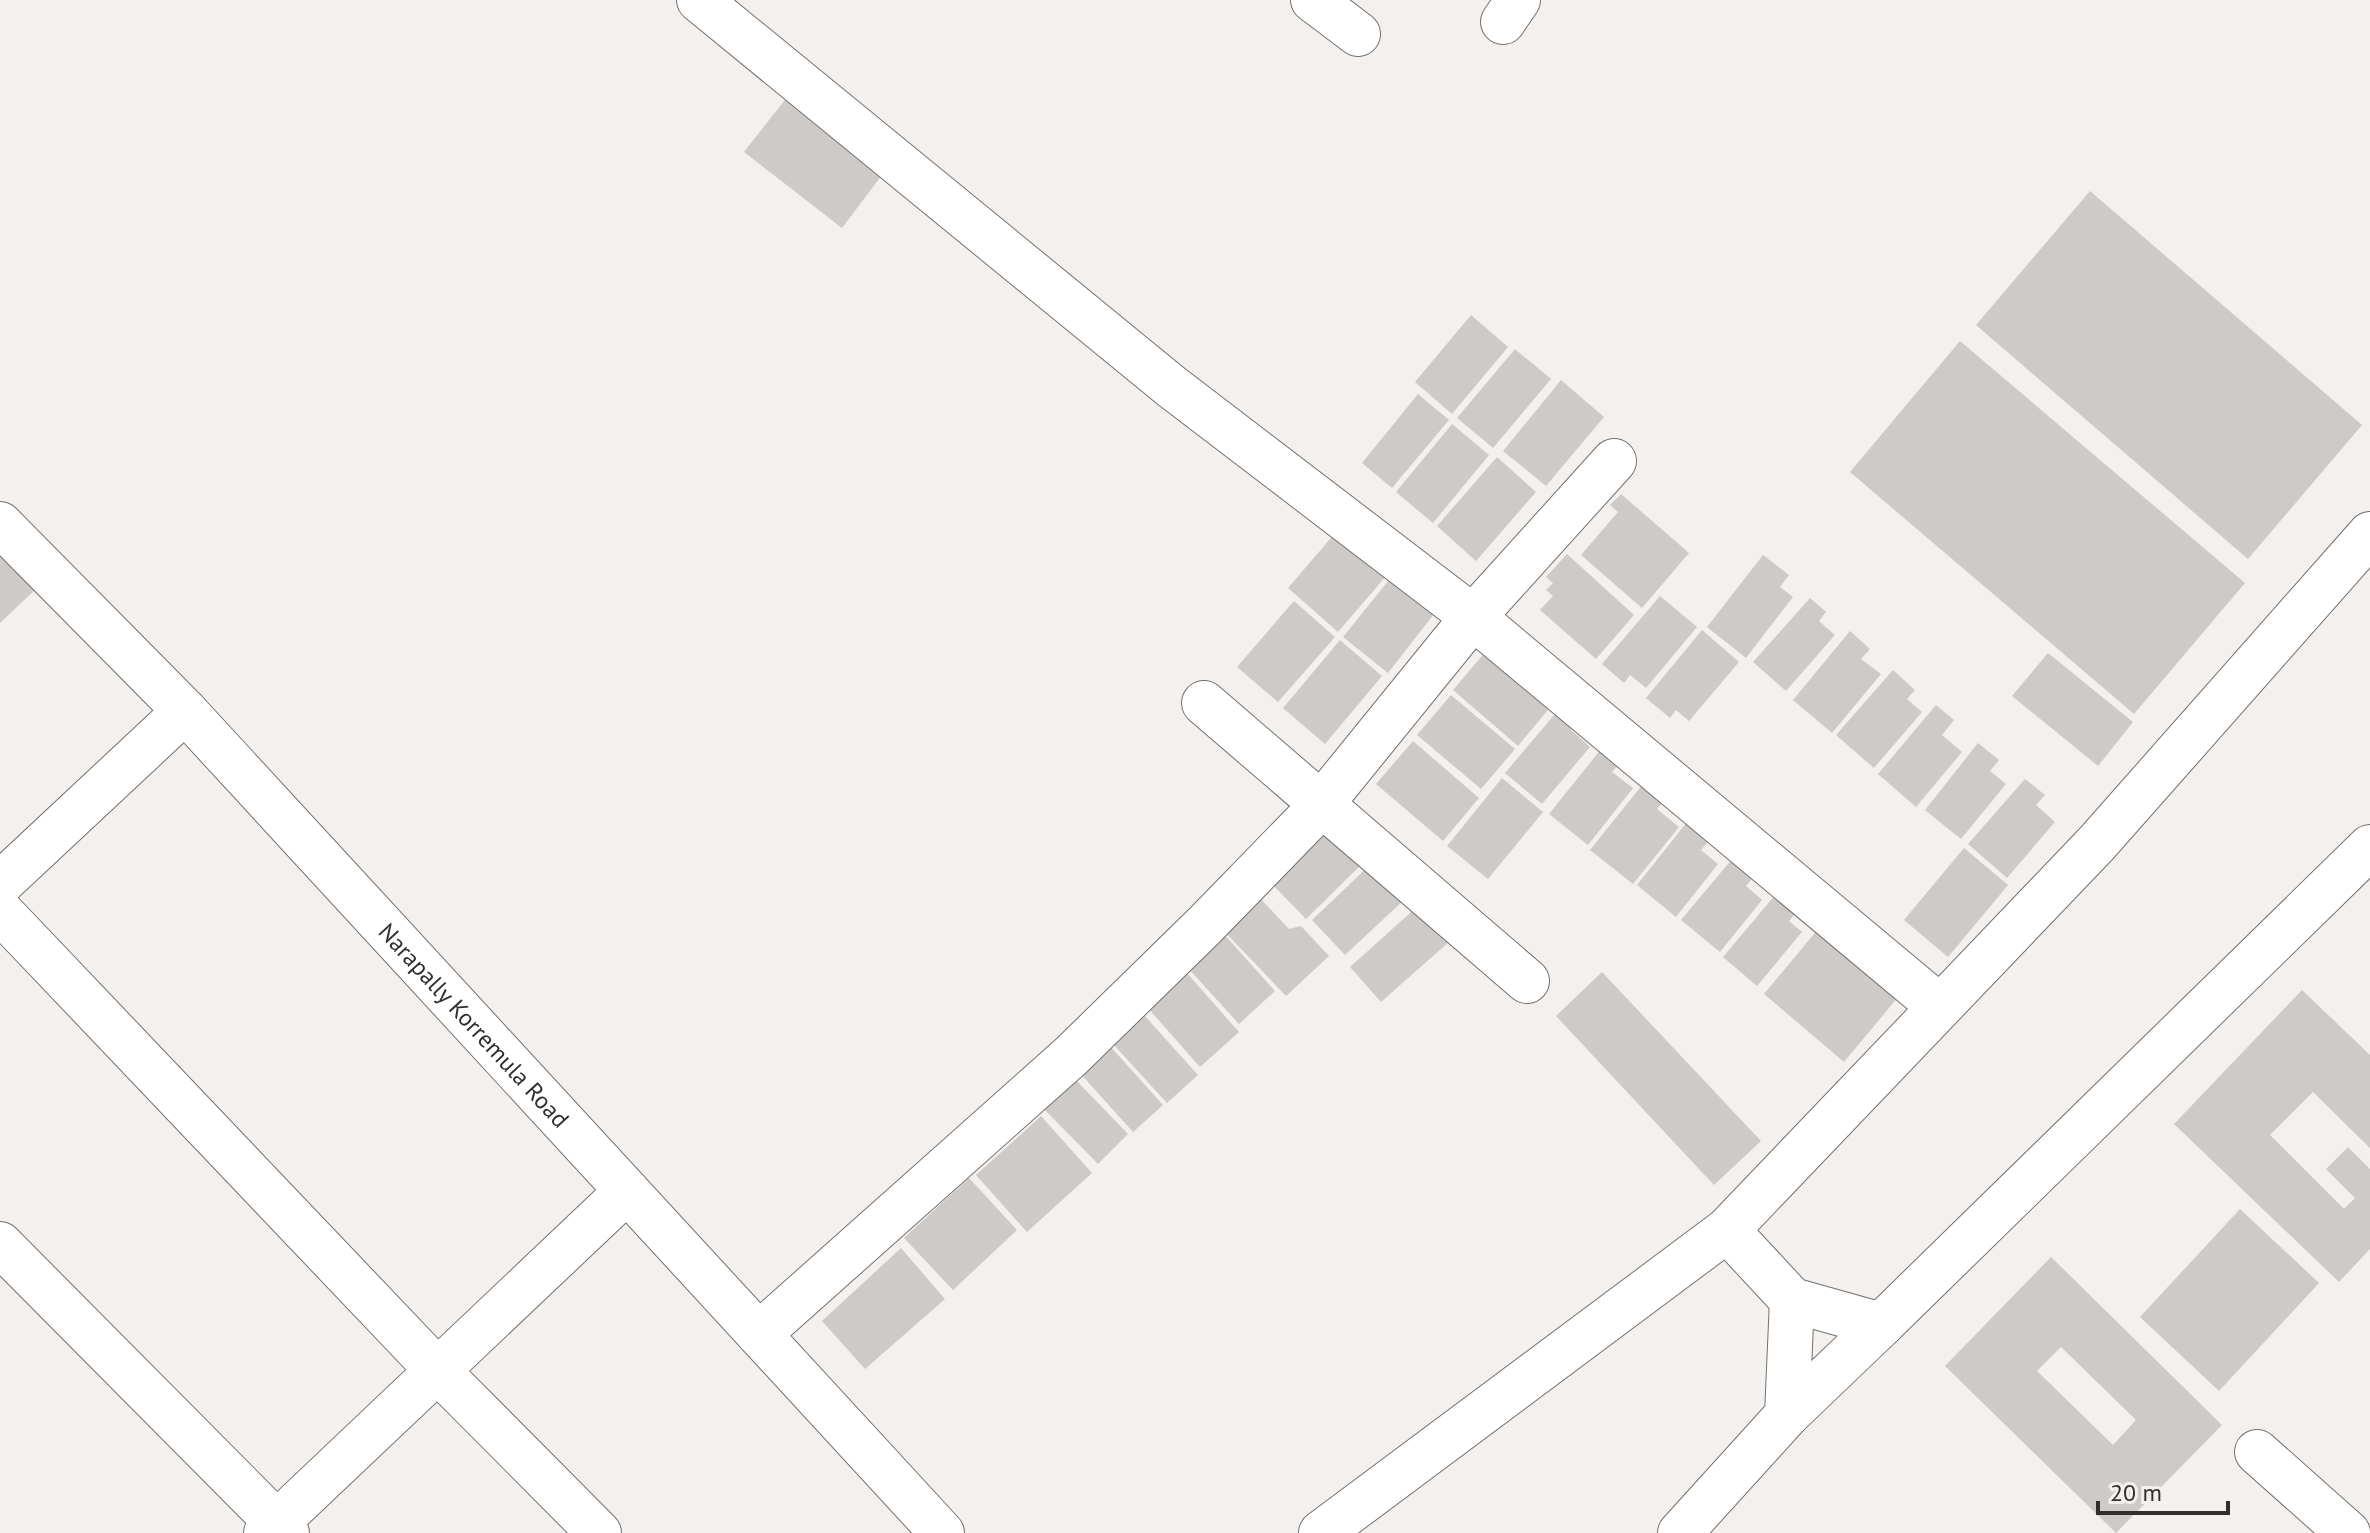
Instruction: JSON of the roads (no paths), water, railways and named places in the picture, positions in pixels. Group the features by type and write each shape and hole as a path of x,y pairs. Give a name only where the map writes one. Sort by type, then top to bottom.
{"street":[{"path":"699,0 1172,387 1473,617 1940,1007"},
{"path":"1313,0 1358,34"},
{"path":"759,1334 1071,1056 1205,925 1323,803 1473,617 1614,461"},
{"name":"Narapally Korremula Road","path":"0,524 185,711 942,1533"},
{"path":"1334,1529 1727,1230 2097,843 2370,534"},
{"path":"1204,703 1527,981"},
{"path":"0,884 185,711"},
{"path":"1680,1533 1787,1415 2370,847"},
{"path":"0,911 437,1370 599,1533"},
{"path":"0,1244 276,1529 437,1370 627,1191"},
{"path":"1727,1230 1792,1300 1881,1325"},
{"path":"1787,1415 1792,1300"},
{"path":"2257,1452 2348,1533"}]}
